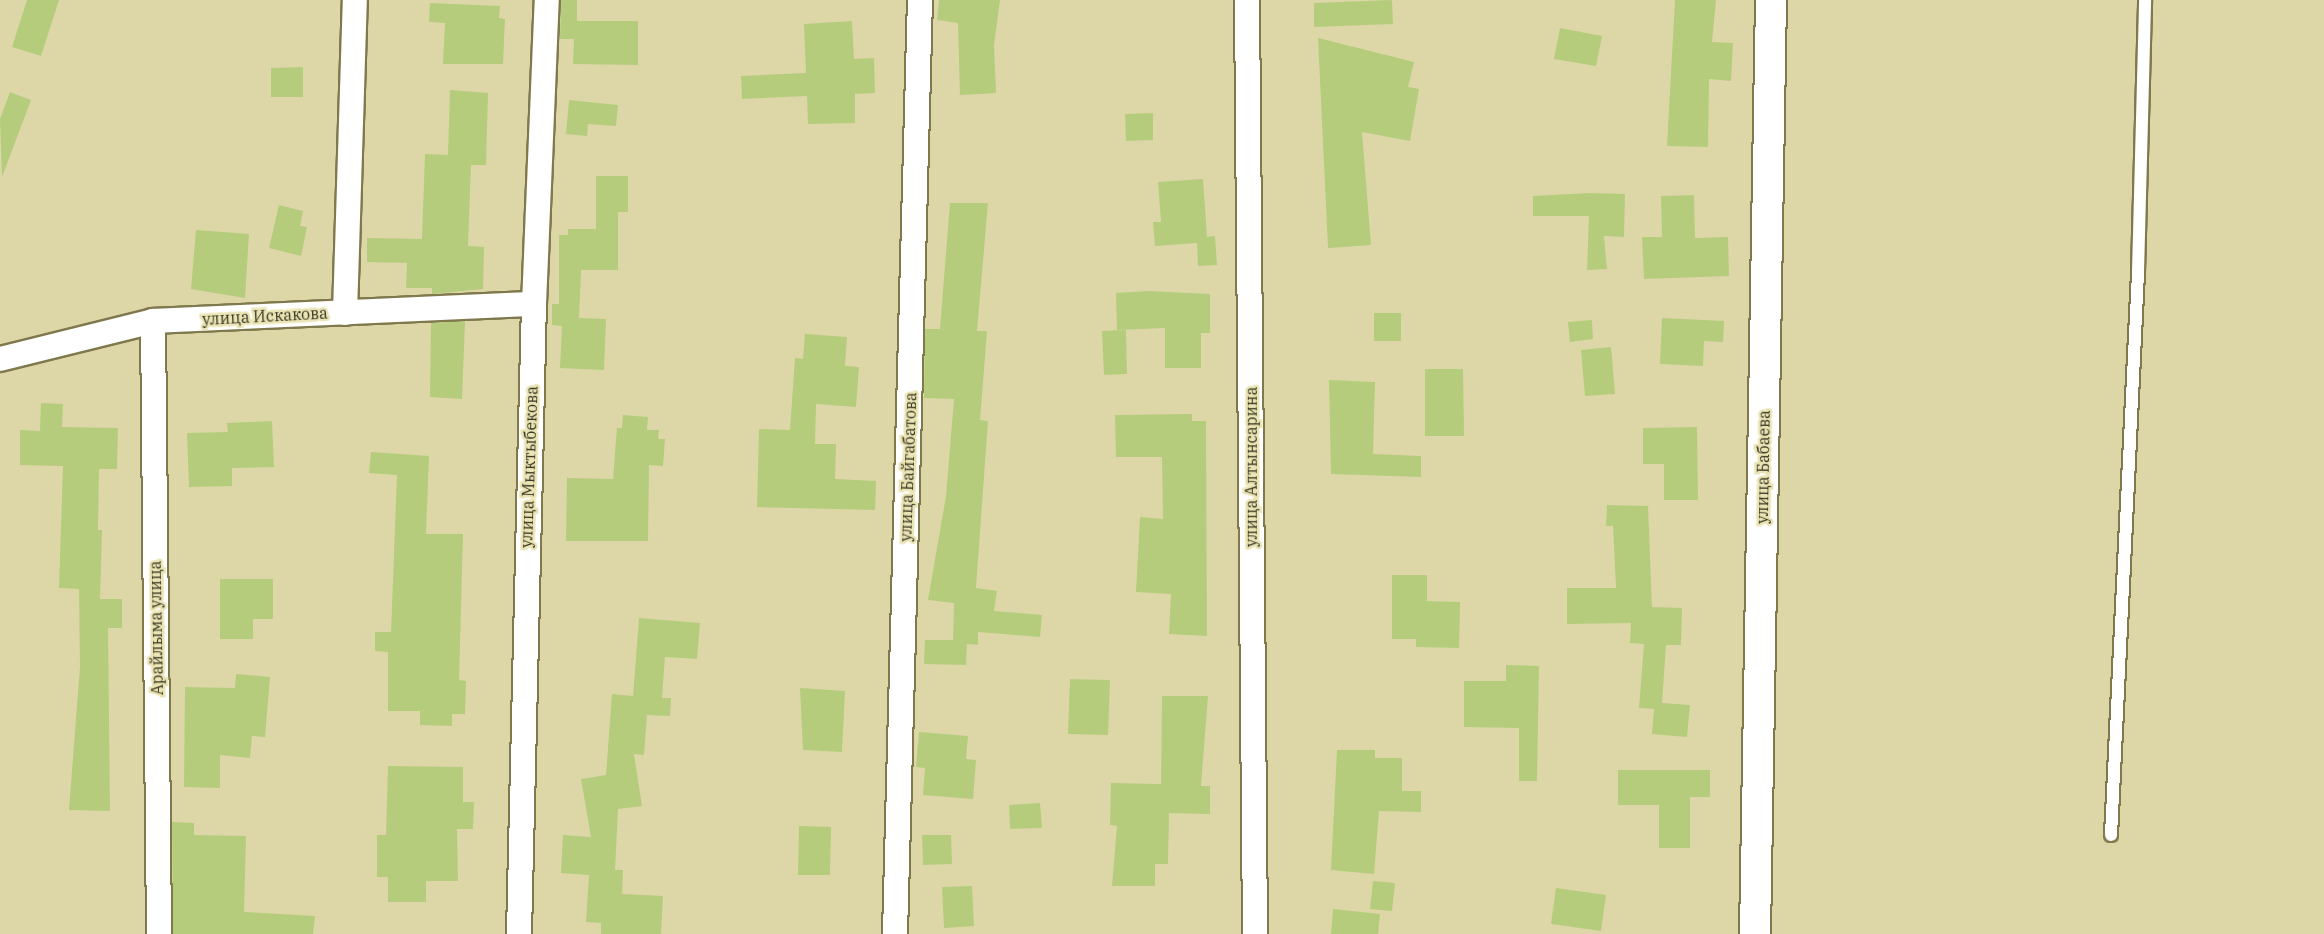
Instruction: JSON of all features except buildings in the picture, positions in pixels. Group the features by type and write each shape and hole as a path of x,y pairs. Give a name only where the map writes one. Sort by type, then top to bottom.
{"street":[{"path":"345,313 354,0"},
{"name":"улица Мыктыбекова","path":"519,934 534,304 548,0"},
{"name":"улица Байгабатова","path":"896,934 920,0"},
{"name":"улица Алтынсарина","path":"1247,0 1255,934"},
{"name":"улица Бабаева","path":"1755,934 1771,0"},
{"name":"улица Искакова","path":"0,359 153,321 534,304"},
{"name":"Арайлыма улица","path":"153,321 159,934"}],"lane":[{"path":"2111,835 2138,272 2145,0"}]}
